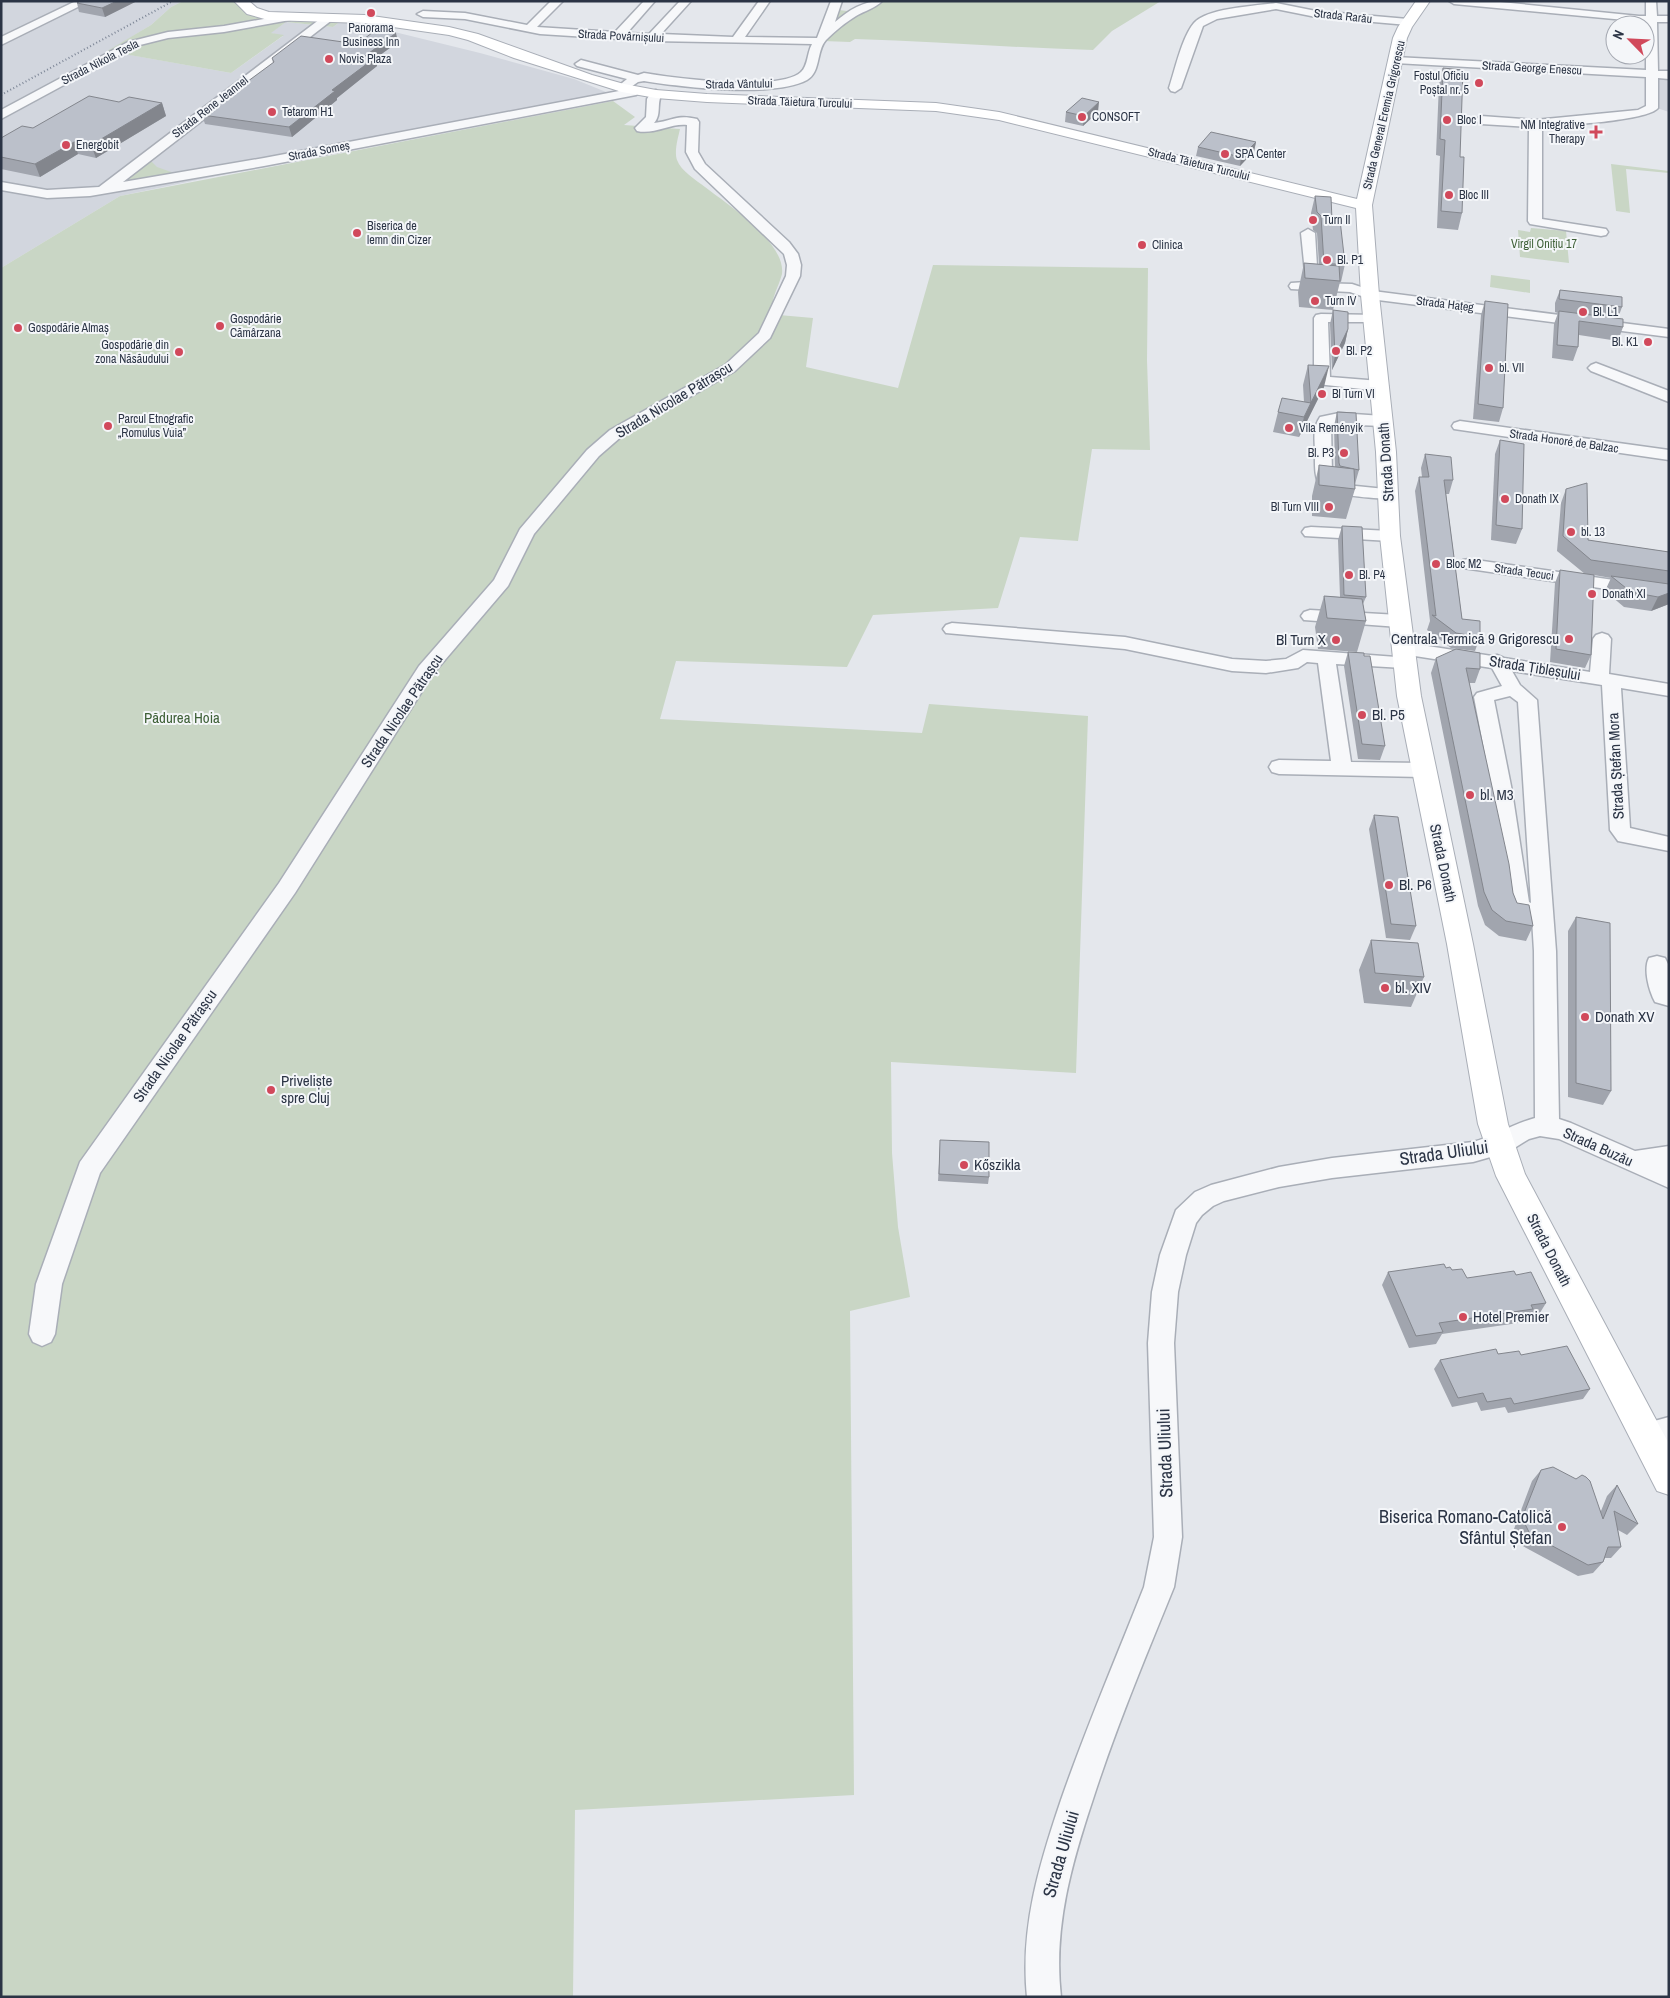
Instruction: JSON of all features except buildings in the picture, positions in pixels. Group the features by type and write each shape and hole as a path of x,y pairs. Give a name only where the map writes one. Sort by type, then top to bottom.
{"main road":[{"name":"Strada General Eremia Grigorescu","path":"1364,205 1402,32 1423,1"},
{"name":"Strada Tăietura Turcului","path":"246,6 268,16 286,18 418,19 473,37 519,55 656,94 708,98 917,106 992,115 1106,140 1364,205"},
{"name":"Strada Donath","path":"1364,205 1370,296 1389,494 1390,536 1401,644 1422,770 1460,944 1493,1124 1511,1176 1657,1433 1669,1479"}],"street":[{"path":"1,42 85,1"},
{"path":"418,19 439,1"},
{"path":"529,29 558,1"},
{"path":"618,35 650,1"},
{"path":"651,38 686,1"},
{"path":"736,40 765,1"},
{"name":"Strada Vântului","path":"632,86 655,78 706,85 762,85 797,80 810,70 814,51 837,1"},
{"path":"821,39 850,14 878,1"},
{"path":"1454,1 1608,15"},
{"path":"1651,1 1652,15"},
{"name":"Strada Rarău","path":"1175,88 1189,45 1199,24 1223,14 1284,4 1316,14 1408,22"},
{"name":"Strada Nikola Tesla","path":"236,25 246,19 246,6"},
{"name":"Strada Povârnișului","path":"418,19 465,16 529,29 575,34 651,38 821,39"},
{"name":"Strada Nikola Tesla","path":"1,115 132,44 168,34 224,29 236,25 286,18"},
{"name":"Strada Rene Jeannel","path":"90,192 114,182 328,18"},
{"path":"1655,19 1669,19"},
{"name":"Strada George Enescu","path":"1396,60 1669,75"},
{"path":"581,64 632,86"},
{"path":"1652,65 1652,108"},
{"name":"Strada Someș","path":"1,186 47,194 90,192 196,174 632,86"},
{"name":"Strada Nicolae Pătrașcu","path":"42,1334 49,1284 89,1169 287,888 426,670 502,582 526,533 593,453 630,425 730,368 764,335 784,298 793,276 794,265 791,254 784,244 700,166 692,152 693,122 677,120 666,125 640,128 652,118 652,99 656,94"},
{"path":"1481,120 1535,124 1640,113 1652,108 1665,112"},
{"path":"1535,124 1535,220 1541,224 1601,232"},
{"path":"147,156 153,164 162,170 174,173 196,174"},
{"path":"1308,233 1312,281"},
{"name":"Strada Hațeg","path":"1296,286 1352,288 1370,296 1669,333"},
{"path":"1373,318 1320,318 1322,381 1380,386"},
{"path":"1596,368 1669,397"},
{"path":"1383,421 1332,418 1326,420 1322,426 1324,474 1328,484 1337,488 1389,494"},
{"name":"Strada Honoré de Balzac","path":"1460,426 1669,455"},
{"path":"1311,532 1390,536"},
{"name":"Strada Tecuci","path":"1469,564 1669,593"},
{"path":"1310,616 1401,644"},
{"path":"952,629 1125,643 1232,665 1266,668 1291,664 1303,656 1326,657 1401,644"},
{"name":"Strada Ștefan Mora","path":"1602,639 1620,830 1625,836 1669,844"},
{"name":"Strada Țibleșului","path":"1401,644 1669,690"},
{"path":"1326,657 1342,768"},
{"path":"1497,661 1513,689 1527,700 1542,914 1547,1055 1547,1126"},
{"path":"1513,689 1484,697 1502,791 1519,906 1542,914"},
{"path":"1280,767 1422,770"},
{"path":"1658,964 1663,996 1669,997"},
{"name":"Strada Buzău","path":"1499,1145 1522,1132 1540,1126 1547,1126 1563,1130 1669,1178"},
{"name":"Strada Uliului","path":"1044,1997 1040,1971 1043,1929 1053,1876 1090,1760 1159,1587 1165,1562 1168,1537 1161,1343 1165,1292 1173,1255 1185,1218 1204,1199 1220,1192 1271,1179 1332,1168 1474,1152 1499,1145"},
{"path":"1632,1162 1669,1156"}],"shaded area":[{"path":"1,1 183,1 171,7 151,25 108,51 231,73 283,36 270,33 286,22 333,27 341,21 362,24 480,53 574,79 611,94 120,196 1,268"},
{"path":"1656,78 1669,79 1669,112 1657,108"}],"green space":[{"path":"183,1 245,1 261,13 361,16 356,23 341,21 333,27 286,22 271,33 284,35 231,73 107,51 151,25 171,7"},
{"path":"871,1 1161,1 1112,31 1093,50 855,39 850,42 823,41 839,10 847,11"},
{"name":"Pădurea Hoia","path":"613,101 635,117 624,125 680,129 676,153 677,160 682,168 753,225 775,249 781,262 782,274 773,300 779,315 813,318 806,367 898,388 933,265 1148,268 1147,360 1150,450 1092,449 1078,541 1020,537 998,608 873,615 847,667 676,661 660,719 922,733 929,704 1088,716 1076,1073 891,1062 892,1153 898,1227 910,1297 850,1311 854,1795 575,1810 573,1997 1,1997 1,268 120,196"},
{"path":"151,161 157,167 174,173 128,183 127,179"},
{"path":"1611,164 1669,171 1669,173 1626,169 1630,213 1616,211"},
{"name":"Virgil Onițiu 17","path":"1531,228 1566,231 1569,263 1520,257 1518,230 1530,232"},
{"path":"1491,275 1530,280 1530,293 1490,287"}],"railway":[{"path":"1,95 173,1"}],"place":[{"name":"Panorama Business Inn","path":"371,13"},
{"name":"Novis Plaza","path":"329,59"},
{"name":"Fostul Oficiu Poștal nr. 5","path":"1479,83"},
{"name":"Tetarom H1","path":"272,112"},
{"name":"CONSOFT","path":"1082,117"},
{"name":"Bloc I","path":"1447,120"},
{"name":"NM Integrative Therapy","path":"1596,132"},
{"name":"Energobit","path":"66,145"},
{"name":"SPA Center","path":"1225,154"},
{"name":"Bloc III","path":"1449,195"},
{"name":"Turn II","path":"1313,220"},
{"name":"Biserica de lemn din Cizer","path":"357,233"},
{"name":"Clinica","path":"1142,245"},
{"name":"Bl. P1","path":"1327,260"},
{"name":"Turn IV","path":"1315,301"},
{"name":"Bl. L1","path":"1583,312"},
{"name":"Gospodărie Cămârzana","path":"220,326"},
{"name":"Gospodărie Almaș","path":"18,328"},
{"name":"Bl. K1","path":"1648,342"},
{"name":"Bl. P2","path":"1336,351"},
{"name":"Gospodărie din zona Năsăudului","path":"179,352"},
{"name":"bl. VII","path":"1489,368"},
{"name":"Bl Turn VI","path":"1322,394"},
{"name":"Parcul Etnografic „Romulus Vuia”","path":"108,426"},
{"name":"Vila Reményik","path":"1289,428"},
{"name":"Bl. P3","path":"1344,453"},
{"name":"Donath IX","path":"1505,499"},
{"name":"Bl Turn VIII","path":"1329,507"},
{"name":"bl. 13","path":"1571,532"},
{"name":"Bloc M2","path":"1436,564"},
{"name":"Bl. P4","path":"1349,575"},
{"name":"Donath XI","path":"1592,594"},
{"name":"Centrala Termică 9 Grigorescu","path":"1569,639"},
{"name":"Bl Turn X","path":"1336,640"},
{"name":"Bl. P5","path":"1362,715"},
{"name":"bl. M3","path":"1470,795"},
{"name":"Bl. P6","path":"1389,885"},
{"name":"bl. XIV","path":"1385,988"},
{"name":"Donath XV","path":"1585,1017"},
{"name":"Priveliște spre Cluj","path":"271,1090"},
{"name":"Kőszikla","path":"964,1165"},
{"name":"Hotel Premier","path":"1463,1317"},
{"name":"Biserica Romano-Catolică Sfântul Ștefan","path":"1562,1527"}]}
